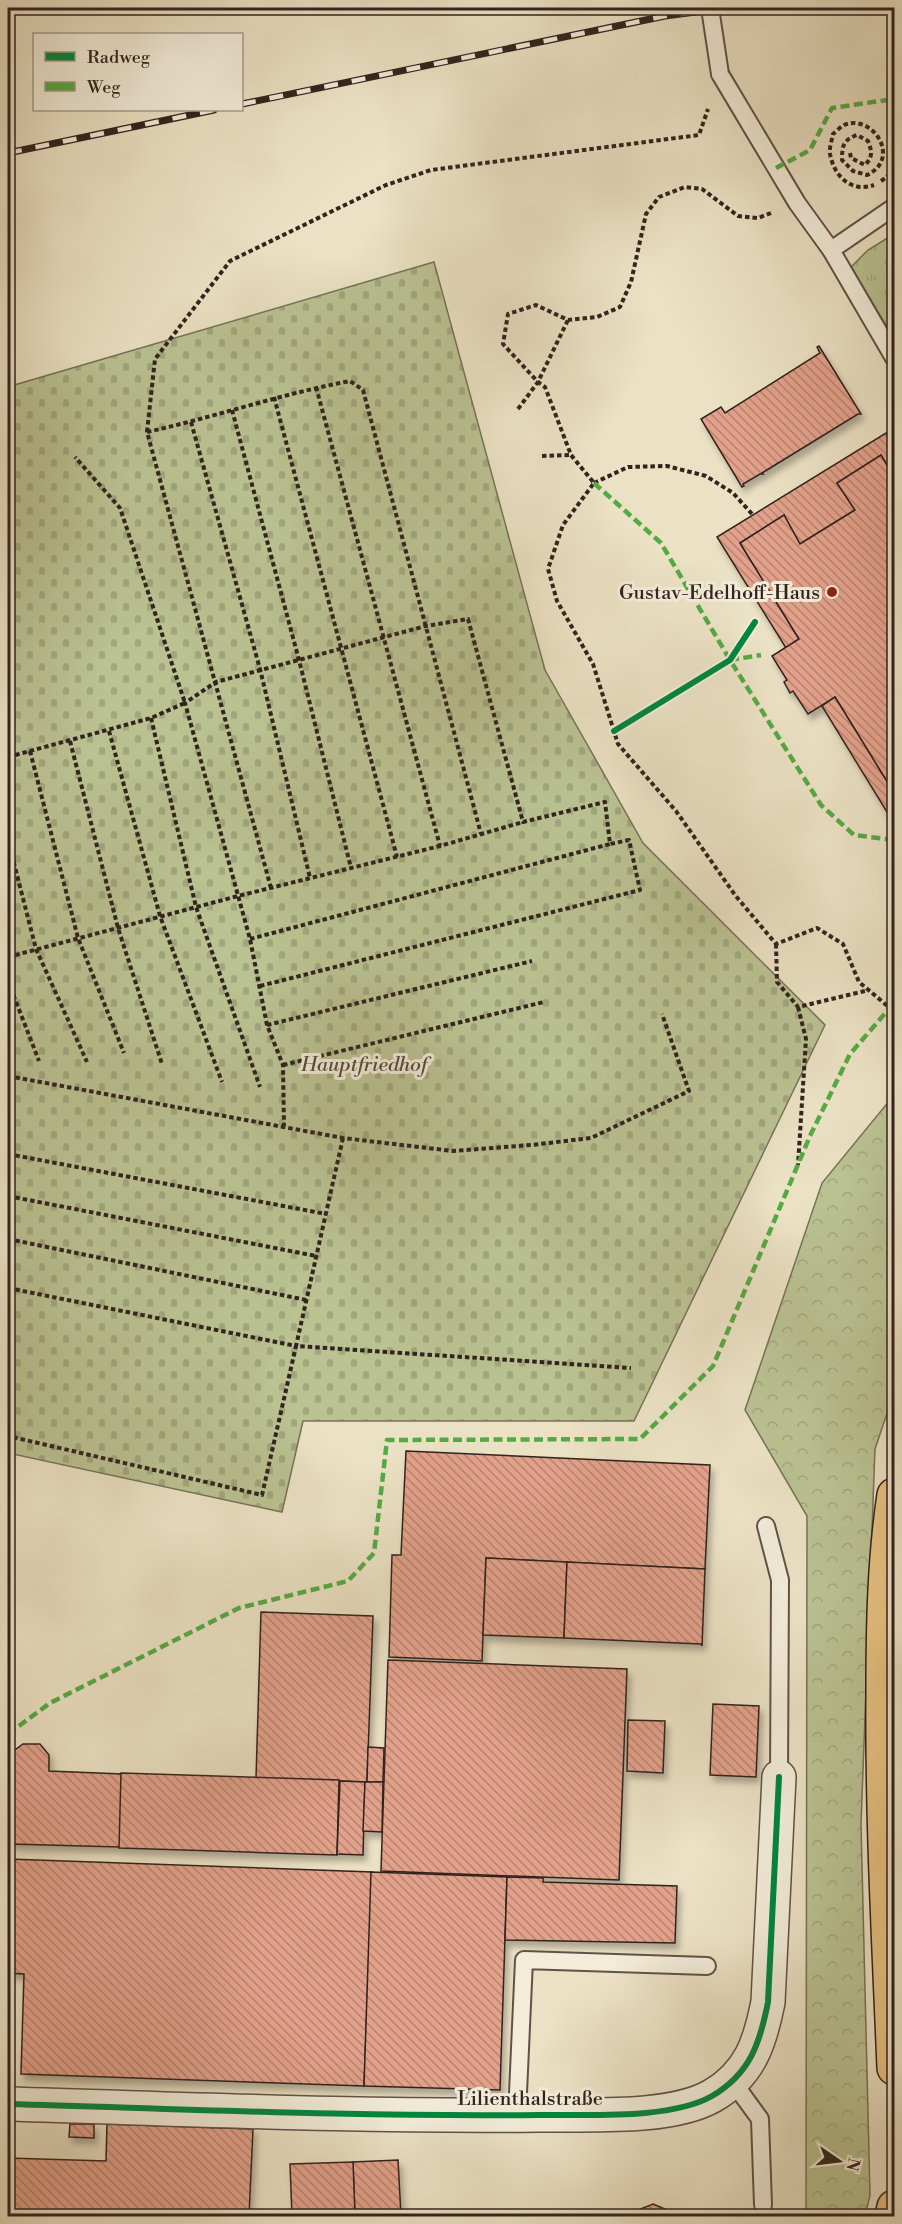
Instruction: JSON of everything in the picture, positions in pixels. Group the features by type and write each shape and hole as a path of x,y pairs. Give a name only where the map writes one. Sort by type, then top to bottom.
{"highway":[{"path":"894,1496 887,1544 883,1644 882,1773 894,2068"},
{"path":"892,2217 894,2206"}],"street":[{"name":"Lilienthalstraße","path":"8,2104 326,2113 639,2114 676,2108 710,2097 733,2082 748,2063 762,2034 768,2002 779,1777"}],"lane":[{"path":"710,8 720,74 797,203 831,250 894,358"},
{"path":"831,250 894,207"},
{"path":"766,1526 780,1580 779,1777"},
{"path":"517,2115 524,1960 707,1965"},
{"path":"733,2082 760,2119 763,2205"}],"path":[{"path":"271,888 147,432 155,359 230,261 323,214 386,185 431,170 699,135 720,74"},
{"path":"850,153 851,158 865,165 870,160 872,151 868,141 857,135 847,139 842,146 842,160 854,171 867,175 876,171 884,158 884,147 877,134 861,124 844,125 833,134 830,152 837,173 846,183 862,187 872,186 887,177 894,166"},
{"path":"594,483 571,454 545,387 503,344 508,314 536,305 568,320 597,317 620,307 631,282 646,214 659,196 685,187 702,189 738,216 758,218 797,203"},
{"path":"518,410 538,382 568,320"},
{"path":"147,432 316,387 351,381 363,390 481,834"},
{"path":"316,387 440,846"},
{"path":"274,397 397,857"},
{"path":"232,410 299,660 351,868"},
{"path":"191,422 260,669 310,878"},
{"path":"543,456 571,454"},
{"path":"75,457 120,508 185,703 250,939 267,1025 283,1065 284,1126"},
{"path":"753,515 733,493 706,477 667,466 628,467 594,483 562,525 548,569 557,601 593,664 618,744 676,811 735,895 776,944 777,982 798,1007 806,1039 798,1165"},
{"path":"8,757 151,718 185,703 216,682 426,626 468,619 523,822"},
{"path":"638,715 674,693"},
{"path":"151,718 196,907 260,1087"},
{"path":"109,731 160,916 222,1082"},
{"path":"70,741 118,928 162,1064"},
{"path":"30,751 78,938 124,1053"},
{"path":"8,957 605,802 610,844"},
{"path":"8,840 36,949 87,1062"},
{"path":"250,939 629,840 640,890 260,986"},
{"path":"776,944 817,928 843,944 859,982 890,1008"},
{"path":"267,1025 532,960"},
{"path":"8,981 39,1061"},
{"path":"798,1007 869,990"},
{"path":"283,1065 544,1002"},
{"path":"8,1076 343,1138 453,1151 531,1146 591,1138 688,1091 662,1014"},
{"path":"8,1436 262,1496 343,1138"},
{"path":"8,1154 326,1214"},
{"path":"8,1196 316,1256"},
{"path":"8,1239 306,1300"},
{"path":"8,1288 296,1346 631,1368"}],"green space":[{"path":"894,234 894,339 851,267 868,250"},
{"name":"Hauptfriedhof","path":"434,262 545,670 643,843 825,1025 634,1421 303,1421 282,1512 8,1453 8,390 11,386"},
{"path":"894,1095 894,1393 875,1449 861,1824 870,2195 865,2216 806,2216 807,1516 745,1410 822,1183"}],"building":[{"path":"819,346 861,414 743,484 742,487 701,419 721,407 725,413 820,353 817,347"},
{"path":"886,433 894,446 894,477 881,455 837,483 855,510 800,544 784,515 740,543 799,639 786,648 717,537"},
{"name":"Gustav-Edelhoff-Haus","path":"881,455 894,477 894,793 835,697 808,714 793,691 790,693 784,682 787,680 772,656 799,639 740,543 784,515 800,544 855,510 837,483"},
{"path":"835,697 894,793 894,814 890,817 822,706"},
{"path":"406,1451 710,1465 705,1569 486,1558 482,1661 389,1657 392,1555 401,1555"},
{"path":"486,1558 567,1562 564,1638 483,1635"},
{"path":"567,1562 705,1569 702,1646 701,1644 564,1638"},
{"path":"261,1612 373,1616 367,1782 256,1778"},
{"path":"388,1660 627,1669 619,1880 381,1871"},
{"path":"713,1704 759,1706 756,1777 710,1775"},
{"path":"628,1720 665,1721 663,1773 627,1771"},
{"path":"23,1744 40,1744 49,1755 49,1771 122,1774 120,1847 10,1844 13,1770 8,1763 8,1755"},
{"path":"368,1747 384,1748 383,1782 367,1782"},
{"path":"121,1773 339,1780 337,1855 119,1848"},
{"path":"340,1781 365,1782 363,1855 337,1854"},
{"path":"365,1782 383,1782 382,1832 363,1831"},
{"path":"8,1859 372,1872 364,2086 21,2074 24,1974 8,1973"},
{"path":"371,1872 507,1877 500,2090 364,2086"},
{"path":"507,1877 543,1878 543,1882 677,1886 675,1943 505,1940"},
{"path":"70,2124 94,2124 94,2138 69,2137"},
{"path":"107,2124 253,2129 249,2216 8,2216 8,2158 106,2161"},
{"path":"398,2160 401,2216 355,2216 353,2162"},
{"path":"353,2162 355,2216 292,2216 290,2164"},
{"path":"653,2204 681,2216 623,2216"}],"railway":[{"path":"243,104 665,16 726,8"},
{"path":"8,153 209,111"}],"marked path":[{"path":"776,168 810,150 832,108 894,99"},
{"path":"594,483 661,543 730,660 821,805 854,835 894,838"},
{"path":"730,660 761,655"},
{"path":"8,1734 50,1703 239,1608 348,1581 374,1553 387,1440 640,1439 713,1366 810,1136 850,1054 894,1003"}],"cycle path":[{"path":"614,731 730,660 755,622"},
{"path":"8,2104 405,2115 604,2115 651,2112 694,2104 712,2096 736,2078 757,2044 765,2017 768,2002 779,1777"}],"place":[{"name":"Gustav-Edelhoff-Haus","path":"832,592"}]}
